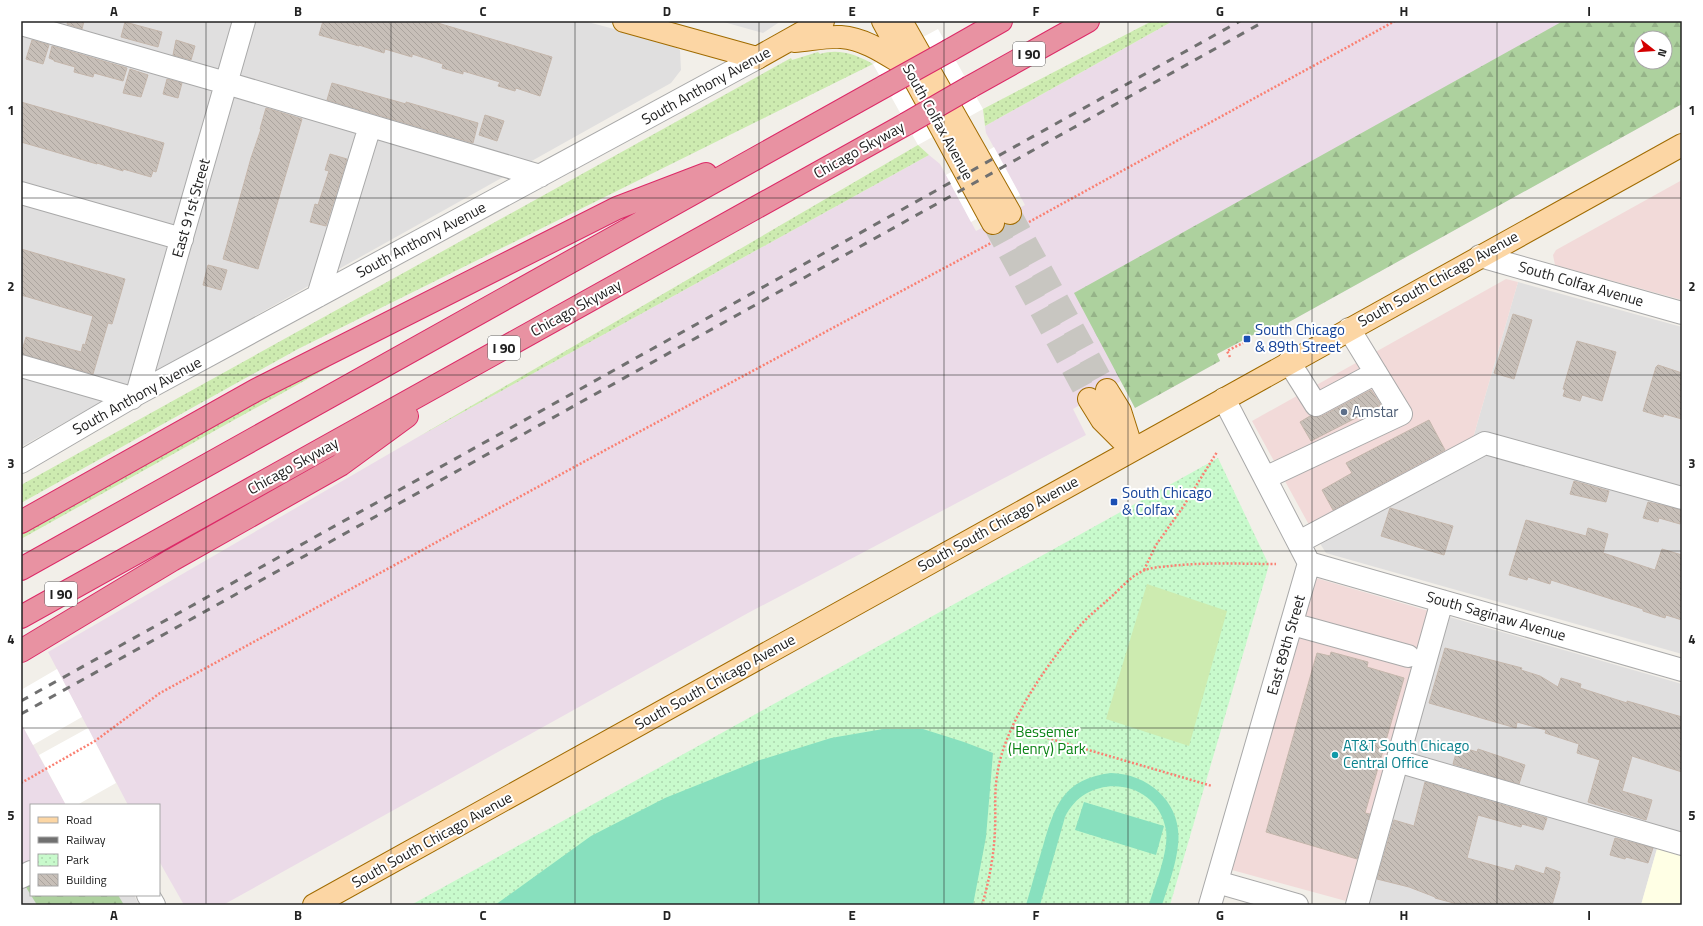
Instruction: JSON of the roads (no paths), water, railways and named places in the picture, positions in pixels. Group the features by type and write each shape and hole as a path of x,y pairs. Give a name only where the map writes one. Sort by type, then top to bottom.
{"highway":[{"path":"21,569 1001,21"},
{"name":"Chicago Skyway","path":"21,617 1088,21"},
{"path":"21,522 256,390 617,208 775,148"},
{"path":"21,651 172,560 340,465 485,359"}],"main road":[{"path":"624,21 757,58"},
{"name":"South Anthony Avenue","path":"757,58 823,21"},
{"name":"South Colfax Avenue","path":"883,21 908,67 1006,225 901,21"},
{"path":"787,42 839,37 849,38 873,46 908,67"},
{"name":"South South Chicago Avenue","path":"314,905 1224,398 1682,145"},
{"path":"1098,394 1102,420 1132,450"}],"street":[{"name":"East 91st Street","path":"135,396 182,239 244,21"},
{"path":"21,24 540,176"},
{"name":"South Anthony Avenue","path":"21,462 135,396 757,58"},
{"path":"318,296 370,126"},
{"path":"21,193 182,239"},
{"name":"South Colfax Avenue","path":"1480,256 1682,313"},
{"path":"1265,478 1401,414 1349,329"},
{"path":"1289,362 1316,405 1376,373"},
{"path":"21,366 135,396"},
{"path":"1224,398 1309,563"},
{"path":"1298,542 1485,443 1682,498"},
{"name":"South Saginaw Avenue","path":"1309,563 1682,670"},
{"name":"East 89th Street","path":"1210,905 1309,563"},
{"path":"1357,905 1442,601"},
{"path":"1292,624 1408,656"},
{"path":"1397,761 1682,844"},
{"path":"21,877 30,872"},
{"path":"1217,882 1297,905"},
{"path":"149,896 154,905"}],"tunnel":[{"path":"1010,213 1107,390"},
{"path":"993,223 1089,399"}],"railway":[{"path":"21,701 1240,21"},
{"path":"21,714 1265,21"}],"place":[{"name":"South Chicago & 89th Street","path":"1247,339"},
{"name":"Amstar","path":"1344,412"},
{"name":"South Chicago & Colfax","path":"1114,502"},
{"name":"AT&T South Chicago Central Office","path":"1335,755"}],"park label":[{"name":"Bessemer (Henry) Park","path":"1047,740"}]}
